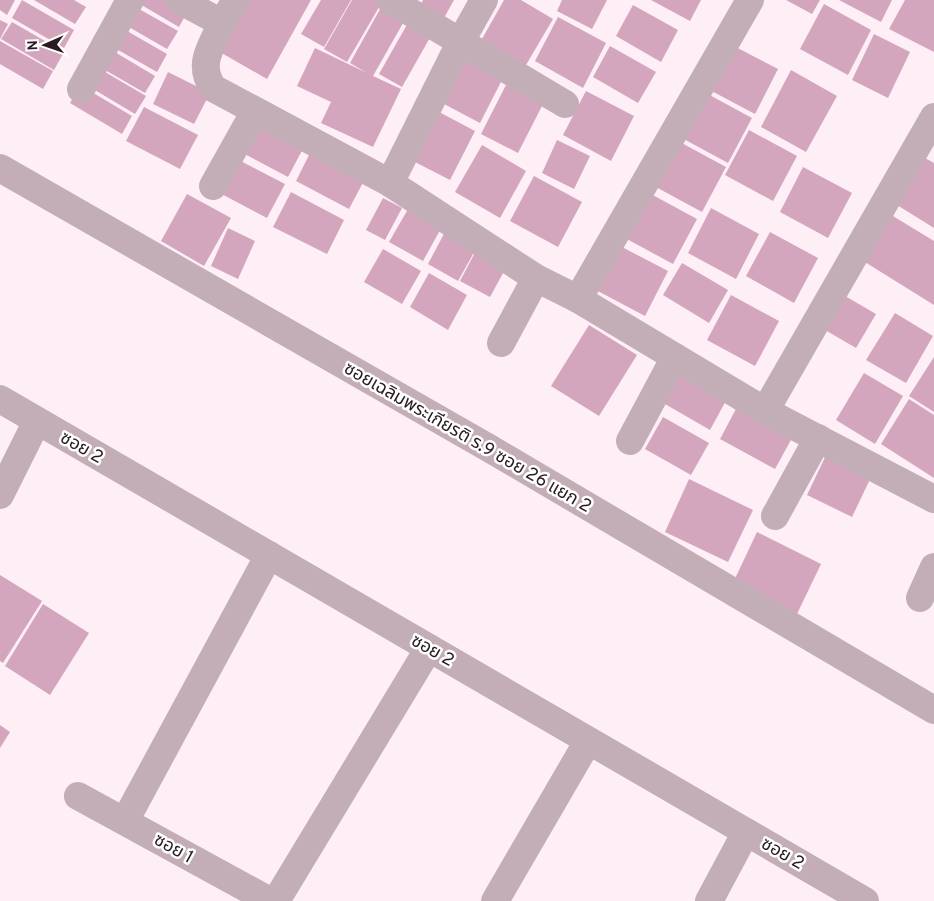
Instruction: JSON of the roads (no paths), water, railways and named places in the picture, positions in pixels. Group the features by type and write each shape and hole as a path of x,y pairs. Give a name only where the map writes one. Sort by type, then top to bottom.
{"street":[{"path":"81,89 130,0"},
{"path":"179,0 222,23"},
{"path":"236,0 222,23 205,60 206,77 213,88 390,183 536,278 578,299 765,411 934,499"},
{"path":"390,0 462,41 565,104"},
{"path":"390,183 484,0"},
{"path":"578,299 750,0"},
{"path":"213,186 255,111"},
{"path":"765,411 934,117"},
{"name":"ซอยเฉลิมพระเกียรติ ร.9 ซอย 26 แยก 2","path":"0,168 487,447 934,710"},
{"path":"501,343 536,278"},
{"path":"630,441 675,357"},
{"name":"ซอย 2","path":"0,399 865,901"},
{"path":"0,495 37,420"},
{"path":"775,516 818,438"},
{"path":"125,821 270,555"},
{"path":"920,598 934,567"},
{"path":"276,901 429,648"},
{"path":"495,901 588,740"},
{"name":"ซอย 1","path":"78,796 270,901"},
{"path":"708,901 746,832"}]}
